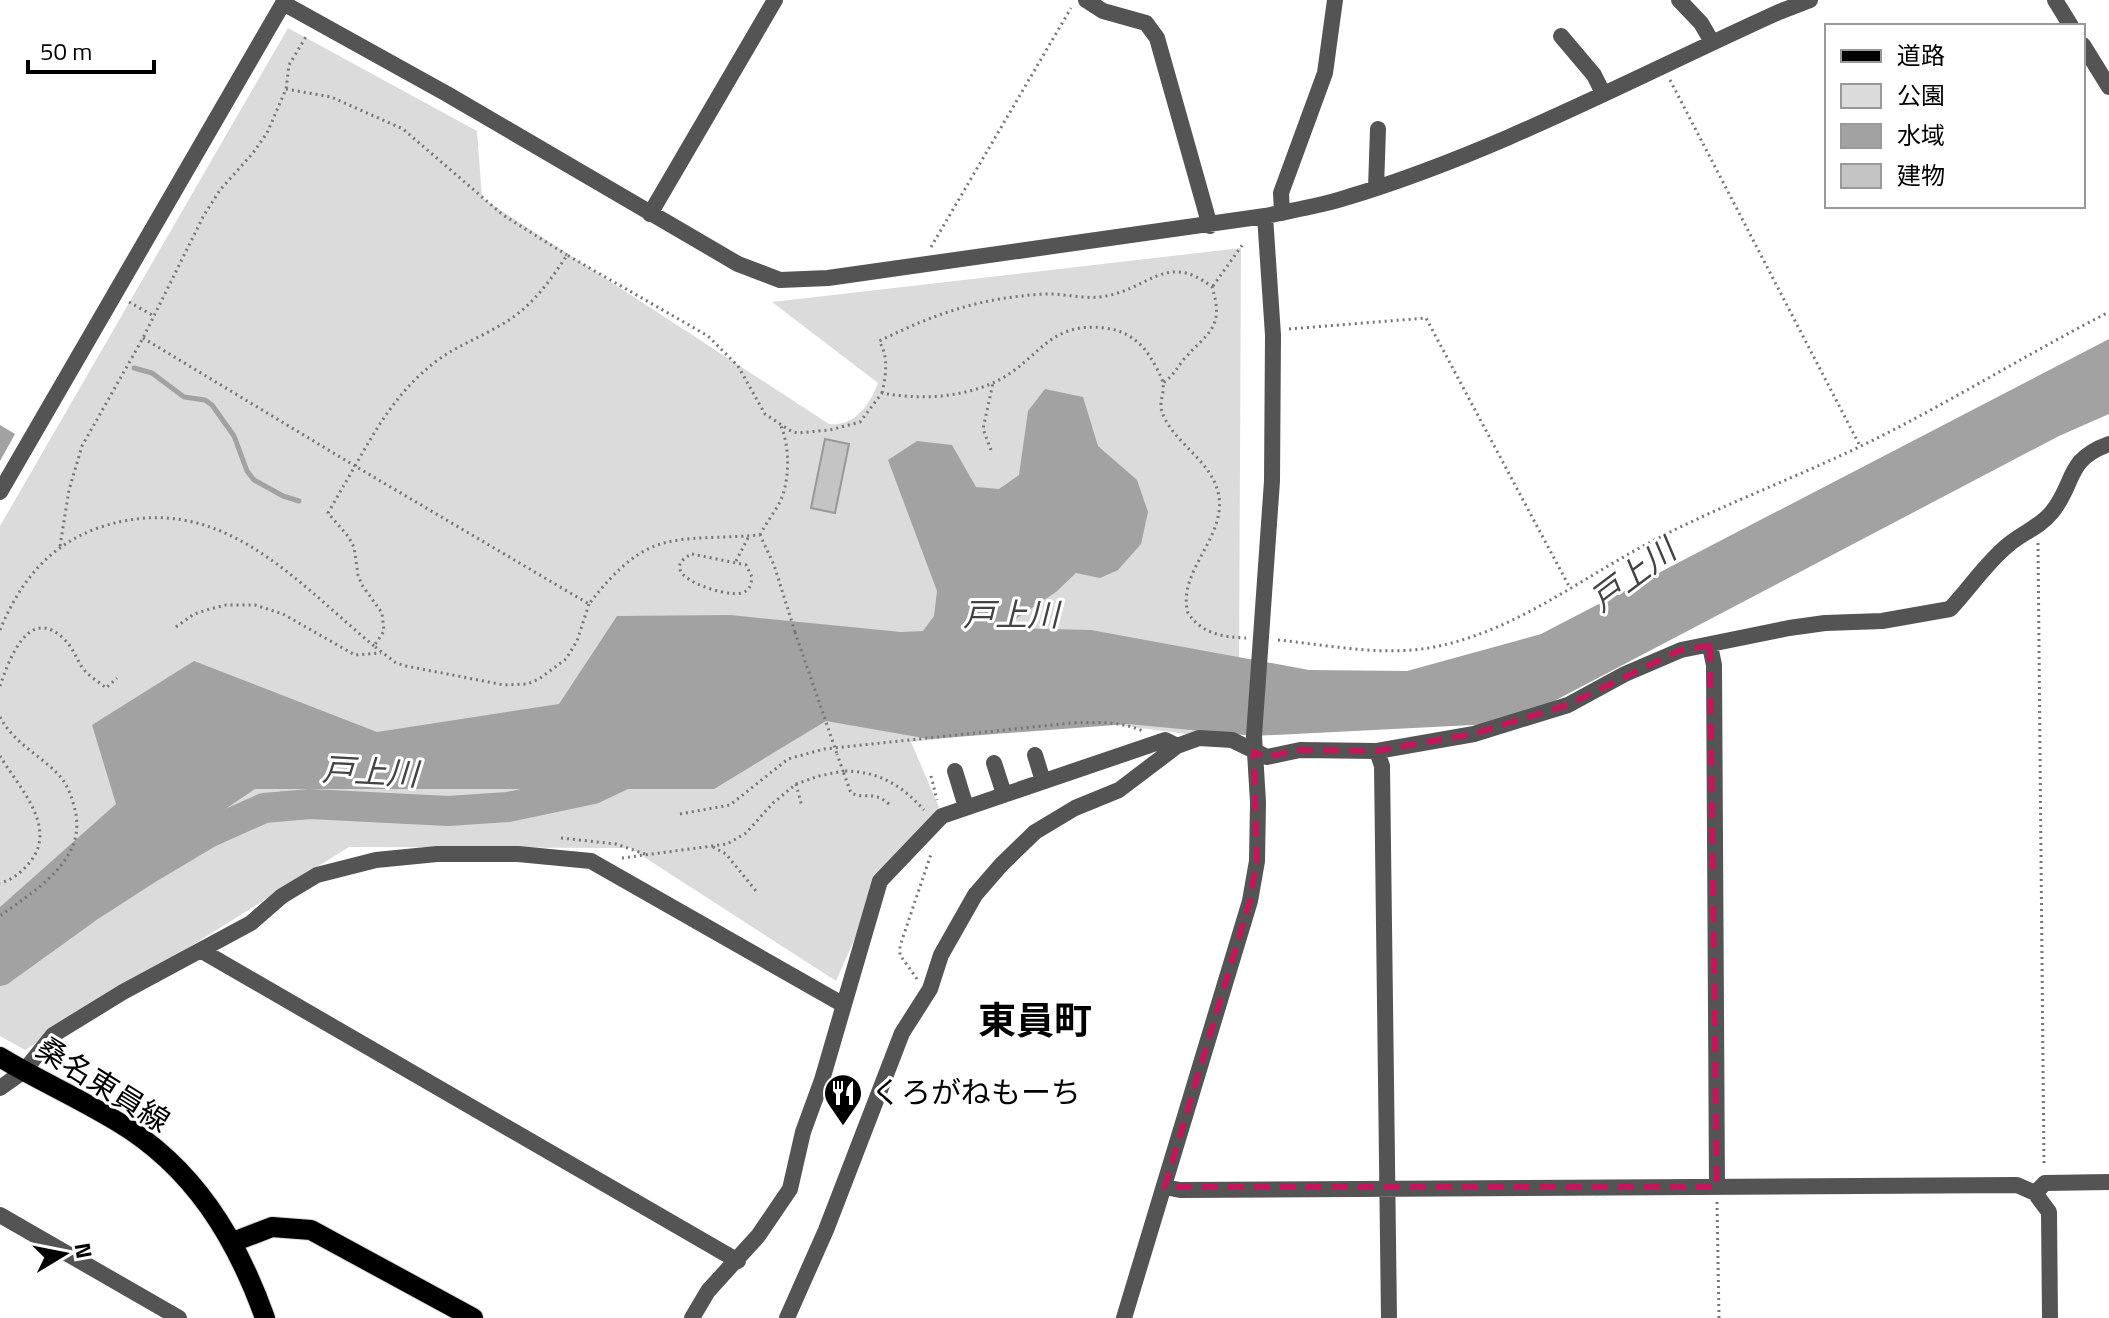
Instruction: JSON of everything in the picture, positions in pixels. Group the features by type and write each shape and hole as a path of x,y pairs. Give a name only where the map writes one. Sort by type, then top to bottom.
{"main road":[{"name":"桑名東員線","path":"0,1057 120,1123 165,1158 201,1194 233,1242 265,1318"},
{"path":"233,1242 272,1227 311,1230 473,1318"}],"street":[{"path":"650,214 775,0"},
{"path":"1086,0 1103,11 1146,23 1157,38 1210,226"},
{"path":"1124,1318 1250,901 1257,861 1258,802 1254,744 1272,481 1273,215 1325,73 1335,0"},
{"path":"1679,0 1701,23 1712,42"},
{"path":"0,492 284,2 738,264 780,280 812,280 1210,226 1344,199 1490,144 1810,0"},
{"path":"2055,0 2070,24"},
{"path":"1561,36 1594,75 1603,93"},
{"path":"2085,48 2109,87"},
{"path":"1376,188 1378,129"},
{"path":"692,1318 708,1291 738,1261 790,1189 803,1132 822,1080 880,881 942,816 1043,781 1171,743 1199,738 1254,744 1267,757 1300,750 1377,751 1474,734 1568,705 1625,674 1681,650 1789,628 1882,621 1950,609 1982,568 2010,542 2034,529 2053,511 2077,465 2090,451 2109,444"},
{"path":"1710,646 1714,665 1717,1187"},
{"path":"787,1318 826,1230 902,1033 930,989 941,955 975,895 1035,832 1075,808 1119,790 1171,743"},
{"path":"1377,751 1382,766 1389,1318"},
{"path":"1035,755 1043,781"},
{"path":"994,763 1004,794"},
{"path":"955,771 966,807"},
{"path":"0,1088 24,1071 53,1035 123,992 251,923 282,896 317,875 376,860 437,854 518,854 591,861 842,1004"},
{"path":"202,951 738,1261"},
{"path":"1165,1187 1180,1190 2017,1185 2040,1188 2109,1182"},
{"path":"2040,1188 2049,1212 2050,1318"},
{"path":"0,1215 179,1318"}],"path":[{"path":"926,265 928,252 1069,10 1079,0"},
{"path":"60,546 78,454 143,338 204,215 267,133 286,89 289,65 307,35"},
{"path":"1662,65 1860,446"},
{"path":"286,89 331,97 403,129 503,215 708,336 738,366 765,414 797,433 860,422 882,393 887,373 885,354 879,341 957,307 988,299 1030,295 1097,298 1134,288 1165,272 1189,272 1212,287 1217,310 1213,330 1181,363 1173,377 1163,383"},
{"path":"1212,287 1243,244"},
{"path":"374,646 384,631 382,613 362,585 354,547 328,513 386,413 403,391 434,362 520,312 553,278 567,255"},
{"path":"138,308 154,316"},
{"path":"882,393 941,397 993,383 1005,377 1049,340 1077,326 1115,329 1138,342 1152,360 1163,383 1159,405 1165,419 1205,467 1219,497 1216,524 1187,590 1188,613 1201,628 1225,637 1261,643 1413,651 1465,639 1502,626 1646,544 1860,446 2109,312"},
{"path":"1273,330 1426,318 1570,588"},
{"path":"143,338 589,604"},
{"path":"991,450 983,429 993,383"},
{"path":"760,535 785,487 786,444 780,423"},
{"path":"0,630 25,582 40,563 60,546 81,534 129,520 160,516 194,521 236,537 257,549 396,663 504,685 527,684 566,659 577,641 589,604 610,576 637,553 680,538 760,535"},
{"path":"2034,529 2038,541 2040,1188"},
{"path":"760,535 774,565 851,793 856,796 875,795 889,804"},
{"path":"735,561 749,536"},
{"path":"692,554 735,561 749,568 752,577 749,588 741,593 693,583 685,578 681,569 684,560 692,554"},
{"path":"176,627 194,614 210,609 226,605 255,605 283,614 355,655 381,653"},
{"path":"0,610 7,614"},
{"path":"0,686 16,646 35,630 46,630 63,637 83,668 106,688 117,678"},
{"path":"0,717 7,730 59,775 73,801 77,827 68,858 57,872 0,916"},
{"path":"680,814 730,805 788,759 824,749 1082,722 1128,724 1171,743"},
{"path":"0,756 31,803 40,831 34,858 12,879 0,883"},
{"path":"595,863 727,844 746,833 773,803 796,784 843,771"},
{"path":"931,776 939,807"},
{"path":"796,784 802,807"},
{"path":"561,838 616,844 645,854"},
{"path":"713,847 726,854 756,891"},
{"path":"1717,1187 1719,1318"}],"highlighted area":[{"path":"1710,646 1717,1187 1165,1187 1250,901 1257,861 1254,752 1267,757 1300,750 1377,751 1474,734 1568,705 1681,650"}],"green space":[{"path":"288,28 477,131 482,198 829,424 854,418 871,399 878,383 772,302 1241,248 1239,674 1232,740 1094,722 911,742 939,807 880,881 836,981 630,848 349,847 25,1050 0,1036 0,526"}],"water":[{"path":"2109,339 2109,414 2059,436 1512,723 1254,736 1128,724 929,739 826,721 714,789 255,789 0,961 0,907 116,804 92,725 194,661 377,732 559,704 617,616 730,615 901,632 923,631 934,616 937,591 888,460 917,441 952,445 976,487 999,489 1019,475 1028,411 1045,389 1083,397 1098,446 1137,480 1148,512 1141,544 1118,570 1100,578 1076,573 1056,592 1002,628 1091,630 1309,670 1407,671 1541,634"},
{"path":"0,425 15,434 0,461"}],"building":[{"path":"825,439 849,444 835,513 811,508"}],"waterway":[{"path":"134,368 152,373 184,397 205,400 212,405 234,436 247,471 254,480 299,501"},
{"name":"戸上川","path":"0,971 151,867 208,833 264,808 310,804 448,811 508,807 593,789 629,772"}],"place":[{"name":"くろがねもーち","path":"843,1127"}],"district":[{"name":"東員町","path":"1035,1021"}]}
